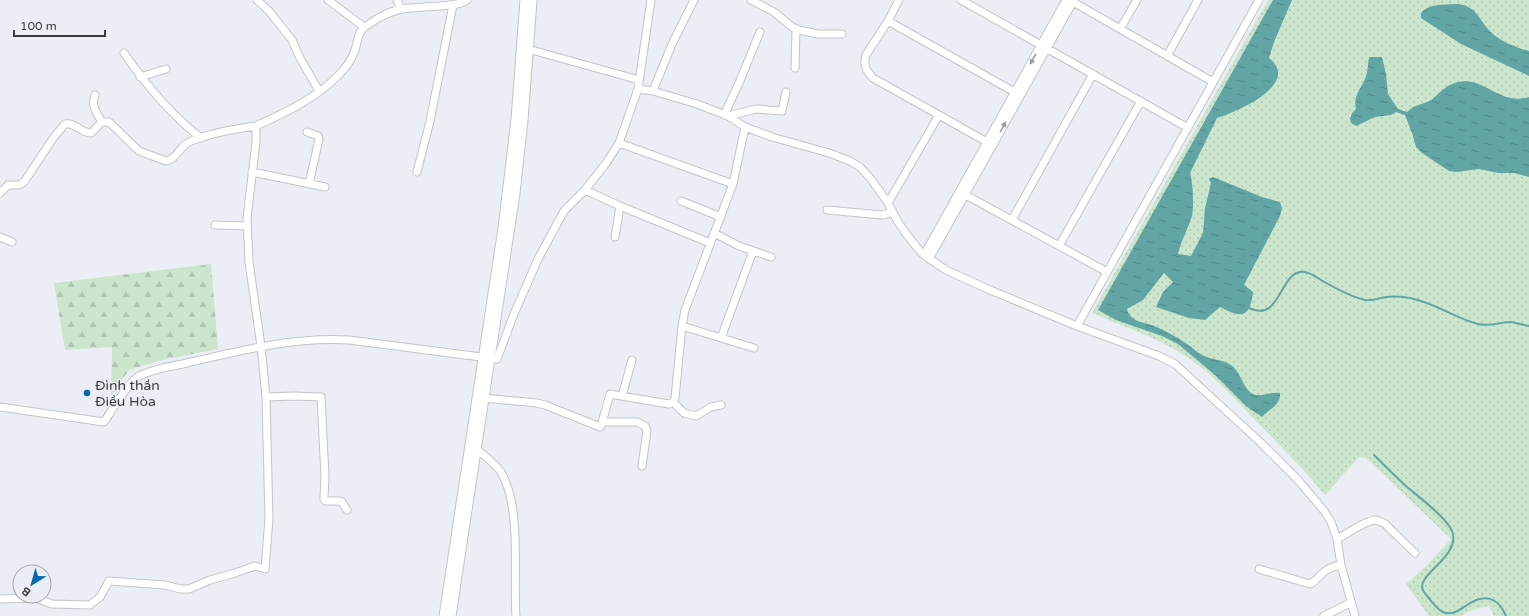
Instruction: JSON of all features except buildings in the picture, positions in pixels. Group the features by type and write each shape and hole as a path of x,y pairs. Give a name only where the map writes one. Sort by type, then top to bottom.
{"main road":[{"path":"487,358 512,163 525,0"},
{"path":"451,616 480,399 515,193 532,0"},
{"path":"444,616 473,448"}],"street":[{"path":"256,0 269,11 292,40 300,58 319,91"},
{"path":"328,0 364,26"},
{"path":"397,0 401,9"},
{"path":"0,193 8,185 19,185 24,182 54,136 65,124 71,124 86,133 91,134 102,122 109,122 139,151 166,161 170,161 186,144 201,138 239,128 256,126 282,114 319,91 331,82 346,67 355,51 358,38 364,26 401,9 453,5 464,3 467,0"},
{"path":"0,407 104,422 137,377 177,365 261,346 303,340 327,339 356,341 497,359 514,314 538,259 564,211 585,190 607,162 619,143 638,89 651,0"},
{"path":"653,91 672,44 694,0"},
{"path":"751,0 774,12 796,29 818,34 842,34"},
{"path":"899,0 888,21 866,55 864,66 867,71 873,78 987,142"},
{"path":"961,0 1188,128"},
{"path":"1120,29 1137,0"},
{"path":"1167,56 1198,0"},
{"path":"1077,326 1259,0"},
{"path":"926,257 1071,1 1214,82"},
{"path":"416,172 430,121 453,5"},
{"path":"888,21 1017,94"},
{"path":"795,68 796,29"},
{"path":"726,115 760,32"},
{"path":"528,49 639,80"},
{"path":"124,53 140,77 181,123 201,138"},
{"path":"140,77 166,70"},
{"path":"1012,220 1093,74"},
{"path":"638,89 653,91 697,104 726,115 745,127 850,161 860,167 888,203 907,235 926,257 946,270 1077,326 1159,356 1176,364 1259,441 1298,480 1325,512 1331,522 1337,539 1350,603 1355,616"},
{"path":"726,115 756,109 782,111 786,92"},
{"path":"95,94 93,106 102,122"},
{"path":"962,193 987,142 1017,94"},
{"path":"1059,246 1141,102"},
{"path":"888,203 939,115"},
{"path":"0,599 35,598 52,604 90,605 100,597 109,581 165,585 180,589 189,589 210,580 254,566 265,569 269,519 266,397 261,346 249,262 248,226 256,142 256,126"},
{"path":"673,402 675,398 682,326 688,301 733,184 745,127"},
{"path":"307,132 318,136 319,139 309,184"},
{"path":"619,143 733,184"},
{"path":"252,172 325,187"},
{"path":"585,190 710,243"},
{"path":"962,193 1107,272"},
{"path":"681,201 721,217"},
{"path":"615,237 620,206"},
{"path":"827,210 882,215 893,212"},
{"path":"215,226 248,226"},
{"path":"714,233 752,251 771,257"},
{"path":"0,237 12,242"},
{"path":"722,338 752,251"},
{"path":"682,326 754,348"},
{"path":"622,396 632,360"},
{"path":"480,399 545,405 600,427 610,394 669,404 673,402"},
{"path":"266,397 321,397 325,476 324,500 341,501 347,510"},
{"path":"673,402 684,413 696,416 711,406 721,405"},
{"path":"602,422 637,422 645,426 647,431 642,466"},
{"path":"473,448 497,467 501,473 511,502 514,518 516,616"},
{"path":"1337,539 1373,520 1378,520 1384,523 1415,553"},
{"path":"1259,569 1310,584 1324,572 1341,564"},
{"path":"1324,616 1350,603"}],"green space":[{"path":"1268,0 1529,0 1529,616 1494,616 1489,606 1475,609 1460,616 1429,616 1406,584 1424,568 1451,539 1366,458 1359,457 1325,495 1237,401 1200,366 1179,352 1158,341 1092,313"},
{"path":"211,264 218,349 162,360 129,370 111,396 112,347 65,350 54,283"}],"water":[{"path":"1273,0 1292,0 1274,42 1269,58 1277,68 1277,78 1272,87 1262,96 1238,110 1217,118 1190,173 1193,194 1192,216 1178,254 1191,256 1203,233 1205,208 1211,183 1209,179 1213,177 1262,197 1280,202 1282,208 1280,216 1244,285 1253,292 1250,307 1247,312 1239,314 1227,311 1220,307 1205,320 1189,318 1156,307 1163,292 1173,282 1164,273 1143,300 1127,309 1131,317 1135,320 1157,327 1183,341 1202,355 1231,365 1253,394 1259,395 1280,393 1277,404 1262,417 1246,406 1215,375 1178,344 1162,336 1116,320 1098,310"},
{"path":"1456,4 1469,7 1474,11 1488,29 1501,40 1529,51 1529,76 1461,44 1421,18 1421,13 1432,6"},
{"path":"1369,57 1382,57 1386,74 1388,94 1398,109 1407,112 1413,107 1428,102 1447,86 1461,82 1471,82 1507,97 1517,99 1529,97 1529,177 1515,173 1498,173 1479,169 1456,172 1449,171 1422,153 1416,147 1405,115 1396,112 1391,115 1375,117 1356,126 1351,123 1350,119 1352,113 1356,109 1355,104 1357,95 1367,74"}],"waterway":[{"path":"1249,308 1260,311 1268,309 1274,303 1290,278 1296,273 1305,272 1343,292 1365,300 1373,300 1383,297 1410,298 1428,303 1462,319 1478,324 1487,325 1511,322 1529,326"},
{"path":"1374,455 1407,487 1439,514 1452,531 1453,541 1450,550 1430,572 1422,586 1424,592 1433,603 1441,611 1450,613 1456,612 1473,601 1485,598 1495,601 1506,616"}],"place":[{"name":"Đình thần Điều Hòa","path":"87,393"}]}
